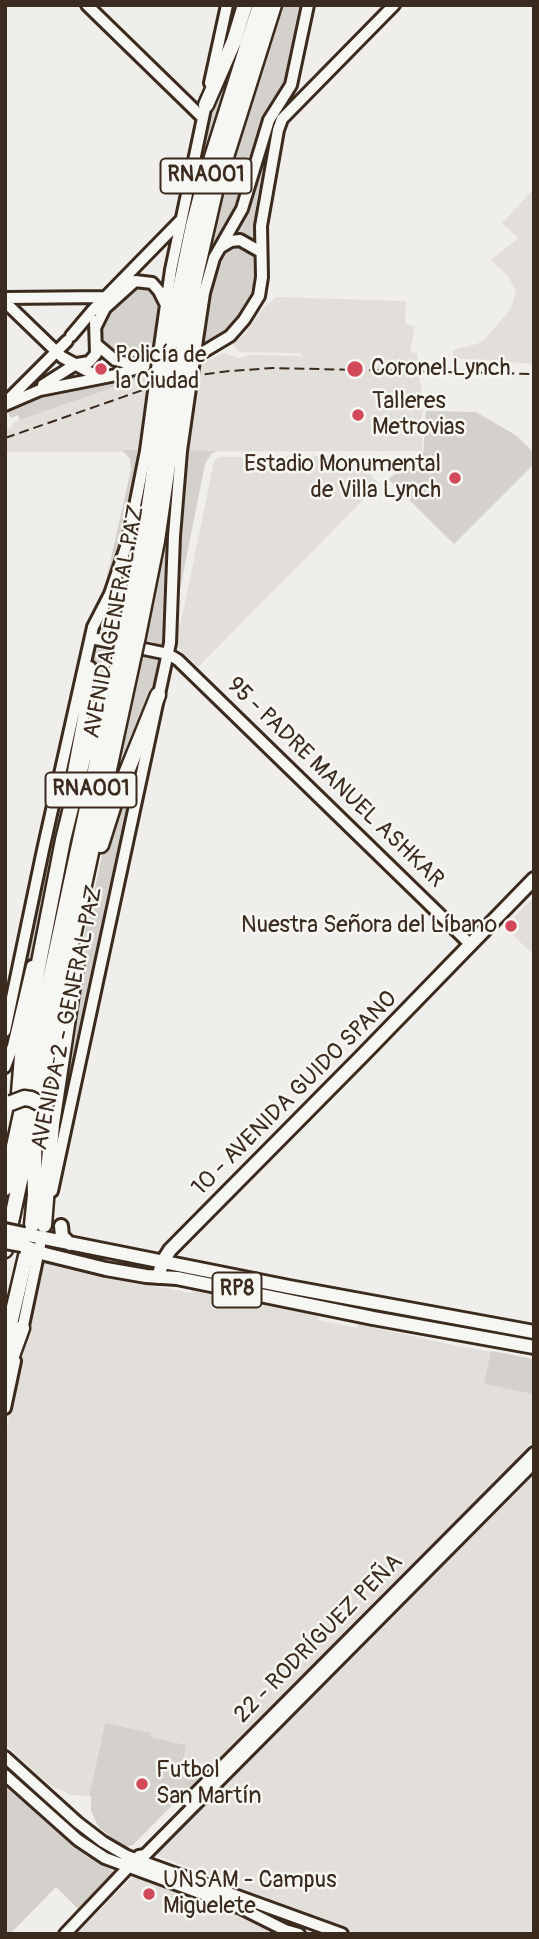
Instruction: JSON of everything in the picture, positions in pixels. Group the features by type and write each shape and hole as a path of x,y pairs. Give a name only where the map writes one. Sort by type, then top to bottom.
{"highway":[{"path":"204,112 237,33 245,5"},
{"name":"AVENIDA GENERAL PAZ","path":"5,1188 124,656 157,541 179,294 195,216 260,5"},
{"name":"AVENIDA GENERAL PAZ","path":"173,355 195,279 215,192 274,5"},
{"path":"18,1127 23,1044 63,840 99,707 124,656"},
{"name":"AVENIDA GENERAL PAZ","path":"5,1251 82,895 124,656"},
{"path":"82,895 115,801 158,695"},
{"path":"5,1345 33,1239 78,946 78,915"},
{"path":"33,1239 34,1137 42,1082"},
{"path":"8,1106 17,1100 31,1099 43,1105 50,1117"},
{"path":"5,1375 23,1328"}],"main road":[{"name":"10 - AVENIDA GUIDO SPANO","path":"158,1277 170,1250 534,879"},
{"path":"61,1226 62,1236 70,1244"},
{"path":"5,1230 33,1239"},
{"path":"5,1242 33,1239"},
{"name":"RP8","path":"33,1239 534,1332"},
{"name":"RP8","path":"33,1239 80,1263 177,1278 373,1318 534,1346"}],"street":[{"path":"87,5 204,112"},
{"name":"AVENIDA GENERAL PAZ","path":"171,636 174,536 163,451 173,355 166,305 181,220 227,5"},
{"path":"302,99 291,85 308,5"},
{"path":"32,392 100,378 230,336 251,311 261,287 261,226 282,119 394,5"},
{"name":"AVENIDA GENERAL PAZ","path":"173,355 204,293 219,249 242,209 269,120 291,85"},
{"path":"5,404 181,220"},
{"path":"219,249 231,241 240,240 261,252"},
{"path":"96,326 105,308 135,281 156,286 166,305"},
{"path":"5,404 32,392 74,362 86,364 92,360 97,351 96,326 93,310 85,297"},
{"path":"5,300 105,298"},
{"path":"5,300 56,351 100,378"},
{"path":"74,362 65,349 69,339 85,333 114,360 130,365 173,355"},
{"name":"AVENIDA GENERAL PAZ","path":"5,1031 8,999 93,627 116,578 163,451"},
{"name":"AVENIDA 2 - GENERAL PAZ","path":"5,1408 23,1328 33,1239 171,636"},
{"path":"92,638 167,654"},
{"path":"63,840 87,697 89,653"},
{"name":"95 - PADRE MANUEL ASHKAR","path":"167,654 195,675 471,945"},
{"path":"5,1067 46,920"},
{"name":"22 - RODRÍGUEZ PEÑA","path":"135,1861 140,1850 239,1748 534,1453"},
{"name":"22 - RODRÍGUEZ PEÑA","path":"65,1934 534,1463"},
{"path":"5,1757 103,1842 135,1861 299,1934"},
{"path":"5,1775 90,1849 105,1858 135,1861 342,1934"}],"shaded area":[{"path":"251,5 232,72 190,201 215,92"},
{"path":"283,5 306,5 291,80 235,216 215,247 211,247 228,178"},
{"path":"290,95 292,99 277,114 273,125 257,198 254,243 231,237 251,208 247,205 271,124 276,112"},
{"path":"534,189 534,364 453,358 453,350 477,344 485,339 510,310 516,293 509,277 491,260 518,238 502,223"},
{"path":"238,244 254,254 256,283 251,298 224,334 202,349 210,285 224,250 228,246"},
{"path":"136,284 152,286 160,304 155,357 141,359 117,356 101,342 99,331 103,314"},
{"path":"276,297 406,301 405,324 415,326 410,352 417,353 422,397 422,451 5,452 5,430 13,426 12,423 150,375 198,364 224,353 239,358 251,355 301,356 301,353 239,352 233,344 246,333 262,309"},
{"path":"150,373 20,420 18,415 11,418 7,411 35,395 37,398 44,397 43,392"},
{"name":"Estadio Monumental de Villa Lynch","path":"426,411 476,412 517,436 534,453 534,464 454,544 388,479 423,455"},
{"path":"122,450 141,450 124,537 103,594 131,469 130,459"},
{"path":"187,450 217,451 211,454 205,464 180,589 177,588 179,520"},
{"path":"348,456 356,459 379,484 198,667 174,644 214,461 220,457"},
{"path":"175,473 167,632 165,640 159,646 151,641 144,642 166,536"},
{"path":"143,496 117,637 111,632 109,635 102,634 100,626 130,543"},
{"path":"114,648 85,736 94,657 97,649"},
{"path":"141,654 146,658 158,658 156,682 115,785"},
{"path":"79,710 61,829 39,930 6,1052"},
{"path":"144,738 52,1174 85,931 105,843"},
{"path":"534,899 534,955 504,927"},
{"path":"47,1262 97,1275 191,1293 193,1287 198,1288 317,1314 319,1320 357,1328 358,1324 457,1346 534,1359 534,1441 205,1772 204,1767 183,1762 186,1745 150,1737 151,1733 105,1723 89,1796 71,1795 47,1783 5,1744 5,1440 42,1265"},
{"path":"491,1351 534,1359 534,1394 484,1384"},
{"path":"534,1474 534,1934 359,1934 159,1856 156,1852"},
{"name":"Futbol San Martín","path":"105,1723 151,1733 151,1737 186,1745 183,1762 204,1767 205,1772 133,1845 126,1847 98,1826 91,1811 89,1796"},
{"path":"5,1784 77,1849 113,1871 113,1875 79,1910 56,1887 10,1934 5,1934"},
{"name":"UNSAM - Campus Miguelete","path":"136,1877 245,1917 277,1934 76,1934"}],"railway":[{"path":"5,438 166,382 230,371 273,368 534,374"}],"place":[{"name":"Policía de la Ciudad","path":"101,369"},
{"name":"Coronel Lynch","path":"355,369"},
{"name":"Talleres Metrovias","path":"358,415"},
{"name":"Estadio Monumental de Villa Lynch","path":"455,478"},
{"name":"Nuestra Señora del Líbano","path":"511,926"},
{"name":"Futbol San Martín","path":"142,1784"},
{"name":"UNSAM - Campus Miguelete","path":"149,1894"}]}
